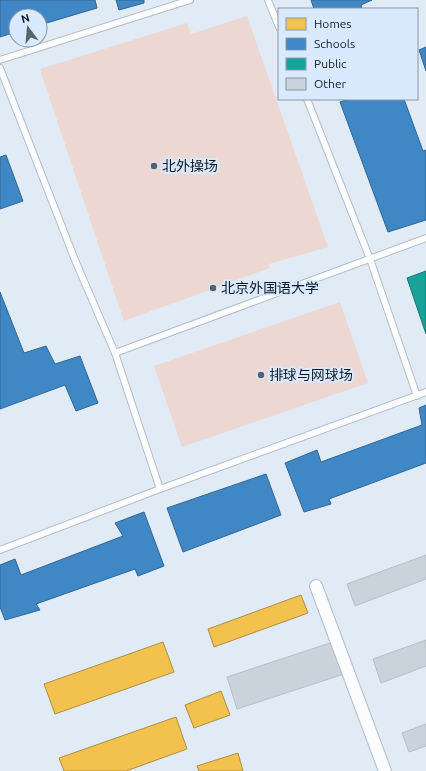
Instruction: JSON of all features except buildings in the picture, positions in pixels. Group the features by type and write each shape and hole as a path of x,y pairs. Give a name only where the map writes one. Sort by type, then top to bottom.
{"street":[{"path":"316,586 385,771"}],"lane":[{"path":"0,60 190,0"},
{"path":"268,0 278,25"},
{"path":"0,68 75,260 115,353 160,489"},
{"path":"307,100 370,259 417,396"},
{"path":"115,353 426,238"},
{"path":"0,550 160,489 426,392"}],"shaded area":[{"name":"北外操场","path":"247,16 328,247 269,264 270,268 124,321 40,69 187,23 191,34"},
{"name":"排球与网球场","path":"340,302 368,383 182,447 154,366"}],"place":[{"name":"北外操场","path":"154,166"},
{"name":"北京外国语大学","path":"213,288"},
{"name":"排球与网球场","path":"261,375"}]}
